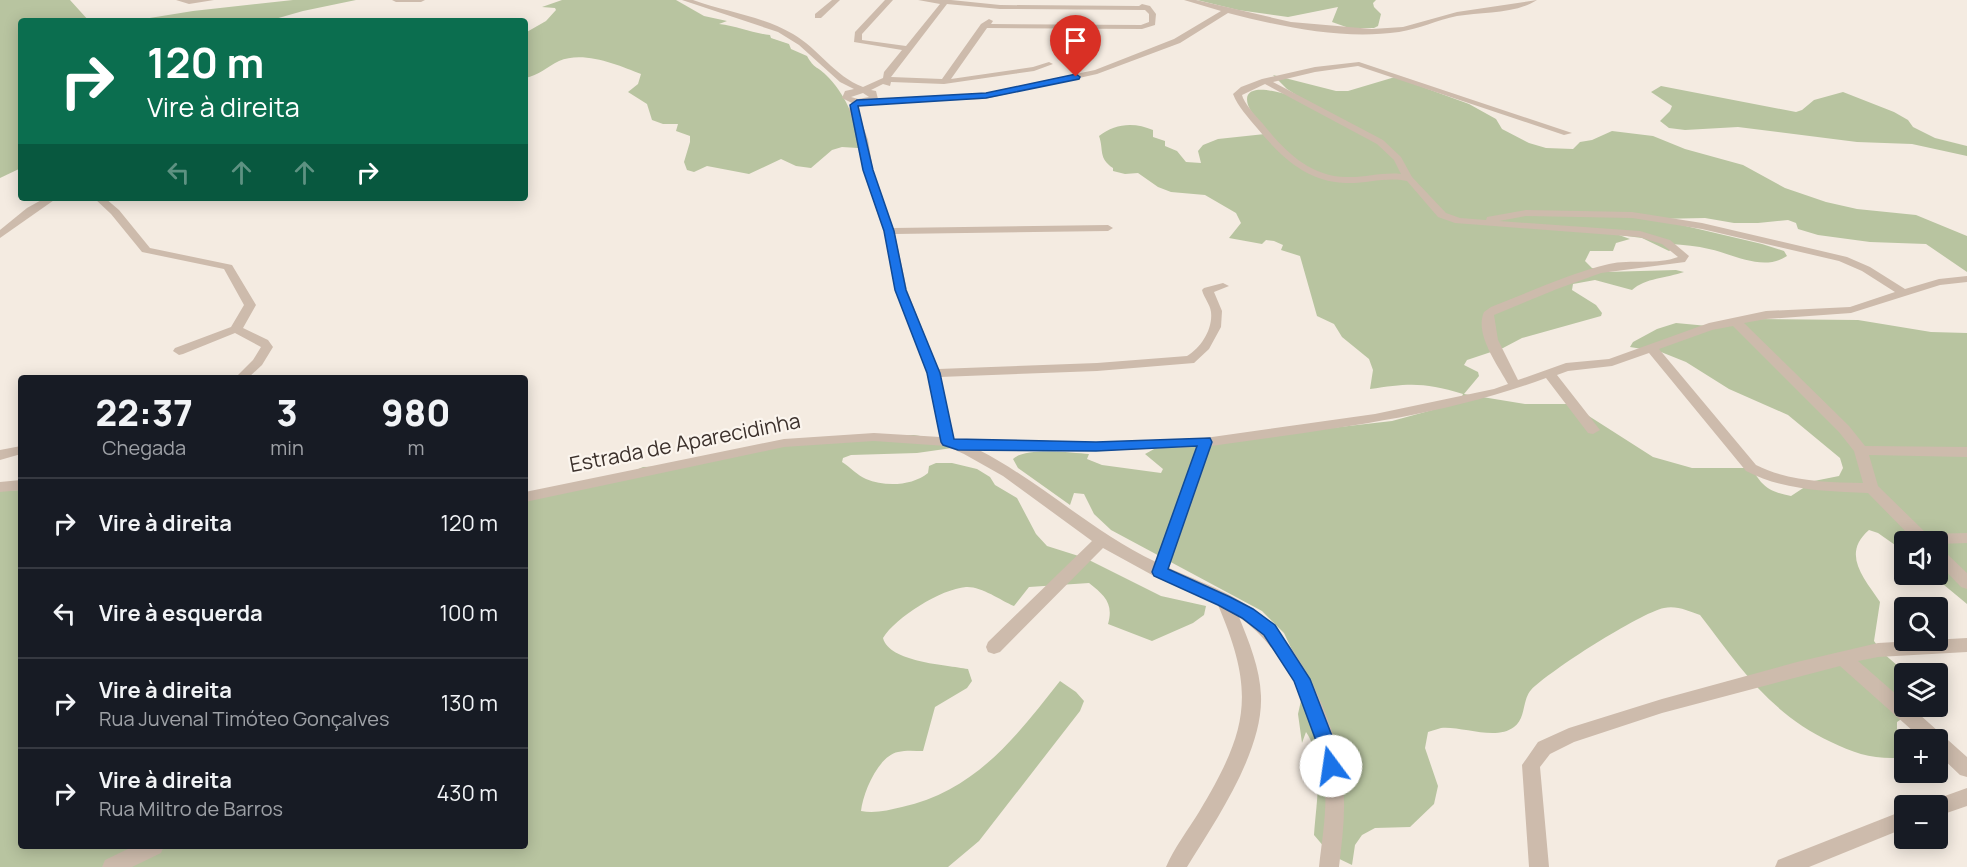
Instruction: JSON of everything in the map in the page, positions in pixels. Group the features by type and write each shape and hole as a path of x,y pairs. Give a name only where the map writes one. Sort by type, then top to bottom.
{"street":[{"path":"180,0 189,2 210,0"},
{"path":"396,0 421,0"},
{"path":"686,0 794,37 834,75 863,90 902,99"},
{"path":"818,16 836,0"},
{"path":"889,0 858,34 858,42 906,48"},
{"path":"922,0 1000,7 1147,8"},
{"path":"944,82 984,26 1007,0"},
{"path":"984,26 1142,27 1152,23 1154,16 1147,8 1131,0"},
{"path":"1188,0 1225,12 1333,29 1380,32 1409,28 1445,17 1509,8 1533,0"},
{"path":"873,93 888,83 887,74 946,1"},
{"path":"834,75 833,79 850,101 986,96 1097,72 1177,41 1225,12"},
{"path":"845,96 887,79 944,82 1034,69 1049,64"},
{"path":"1408,178 1383,176 1359,180 1330,179 1294,165 1266,134 1238,97 1239,91 1265,81 1339,65 1359,64 1567,133"},
{"path":"1265,81 1390,149 1408,178 1442,215 1459,221 1641,234 1666,242 1684,256 1681,260 1673,262 1626,265 1598,271 1495,309 1488,314 1488,326 1515,385"},
{"path":"873,93 874,98 861,102 853,109 863,140 866,163 889,231 903,299 933,373 953,443 1096,447 1205,442 1375,418 1497,392 1566,367 1612,362 1683,334 1766,315 1851,310 1939,282 1967,279"},
{"path":"1383,176 1401,164"},
{"path":"0,235 31,210 47,201"},
{"path":"102,201 115,212 146,250 228,267 250,305 236,329 179,351"},
{"path":"1480,223 1507,215 1553,212 1621,214 1679,222 1843,259 1905,294"},
{"path":"889,231 1108,228"},
{"path":"933,373 1097,367 1190,360 1204,348 1216,320 1217,313 1208,290 1222,286"},
{"path":"1736,322 1844,429 1861,450 1866,474 1872,488 1916,531"},
{"path":"236,329 264,343 267,347 258,362 245,375"},
{"path":"1651,348 1751,468 1785,483 1872,488"},
{"path":"1548,372 1593,430"},
{"name":"Estrada de Aparecidinha","path":"528,496 784,443 874,437 953,443 1007,470 1102,540 1160,572 1224,601 1269,630 1302,679 1328,749 1334,784 1329,867"},
{"path":"1160,572 1205,442"},
{"path":"1007,470 1006,456 1015,445"},
{"path":"1861,450 1967,452"},
{"path":"0,455 18,451"},
{"path":"0,488 18,485"},
{"path":"1948,539 1967,538"},
{"path":"994,647 1102,540"},
{"path":"1948,564 1967,583"},
{"path":"1176,867 1217,802 1248,725 1252,700 1250,677 1244,647 1224,601"},
{"path":"1539,867 1531,765 1544,748 1569,736 1662,706 1843,658 1878,650 1967,645"},
{"path":"1843,658 1923,729"},
{"path":"1948,751 1967,769"},
{"path":"1948,804 1967,797"},
{"path":"1785,867 1894,823"},
{"path":"112,867 148,849"}],"green space":[{"path":"0,0 70,0 86,18 18,18 18,169 0,178"},
{"path":"293,0 356,0 278,18 150,18"},
{"path":"562,0 676,0 704,16 727,21 719,24 770,35 771,38 789,44 791,49 807,56 833,82 853,118 858,148 842,147 832,150 811,168 796,166 781,159 749,174 707,166 694,172 687,170 684,162 690,136 676,131 678,124 663,124 652,120 647,104 628,92 638,84 641,74 601,60 579,57 559,61 528,77 528,31 546,21 556,10 542,7"},
{"path":"1197,0 1376,0 1373,3 1374,7 1381,14 1378,26 1374,28 1349,28 1332,22 1338,7 1288,17 1238,10"},
{"path":"1273,75 1336,91 1348,91 1395,77 1469,104 1496,119 1502,129 1529,143 1546,148 1573,149 1580,142 1592,140 1612,131 1653,136 1685,149 1743,165 1785,188 1826,202 1857,209 1916,215 1967,236 1967,272 1926,244 1870,242 1818,235 1798,229 1796,223 1788,220 1734,223 1705,218 1656,219 1762,244 1784,251 1787,256 1778,260 1758,262 1690,246 1671,244 1669,251 1642,238 1619,235 1630,239 1616,243 1613,251 1590,251 1585,261 1592,268 1605,272 1676,270 1684,272 1650,281 1632,290 1595,280 1573,284 1572,290 1596,305 1602,313 1601,316 1522,338 1503,348 1467,360 1464,365 1478,372 1479,376 1464,394 1525,404 1570,404 1653,457 1692,468 1748,468 1768,488 1791,496 1814,481 1839,476 1843,468 1840,458 1788,415 1729,389 1686,362 1661,352 1630,347 1633,342 1657,329 1676,323 1708,326 1754,319 1858,320 1931,332 1967,333 1967,604 1944,585 1948,585 1948,531 1894,531 1894,544 1878,533 1869,530 1857,548 1858,566 1880,602 1874,641 1894,663 1894,717 1904,717 1897,722 1897,729 1894,729 1894,758 1855,752 1809,730 1773,703 1757,687 1700,615 1669,607 1652,612 1616,631 1541,681 1528,694 1518,724 1507,731 1489,733 1441,728 1428,732 1425,748 1438,786 1434,804 1410,827 1375,828 1362,835 1355,845 1352,865 1331,855 1314,835 1318,782 1316,755 1306,732 1302,743 1298,714 1304,687 1300,667 1284,633 1262,611 1111,530 1094,514 1084,494 1074,493 1070,505 1018,468 1013,459 1019,455 1038,452 1089,454 1087,459 1102,465 1161,473 1163,469 1145,454 1156,448 1392,421 1447,406 1461,399 1463,394 1438,387 1406,385 1370,389 1373,370 1369,359 1342,337 1334,324 1317,316 1300,256 1281,250 1283,245 1274,241 1266,240 1262,244 1229,238 1241,223 1236,213 1205,195 1171,192 1158,187 1138,173 1125,174 1113,171 1103,157 1099,136 1118,126 1132,125 1153,130 1153,137 1165,141 1165,146 1177,151 1186,162 1201,163 1198,151 1203,145 1218,139 1265,134 1248,105 1247,96 1259,90 1269,90 1304,100 1287,89"},
{"path":"1661,86 1796,112 1814,100 1843,92 1894,112 1908,120 1913,127 1935,138 1967,146 1967,156 1912,144 1857,142 1738,127 1685,130 1669,128 1660,121 1672,106 1651,92"},
{"path":"914,435 939,439 952,448 917,453 851,455 843,458 842,462 866,479 890,484 914,481 928,473 929,466 936,463 952,463 977,469 990,477 995,485 1017,498 1036,534 1047,546 1085,558 1161,596 1206,606 1204,615 1193,623 1152,641 1108,624 1109,605 1089,583 1029,587 1014,606 984,591 966,587 932,598 908,613 889,630 883,638 887,646 896,652 919,661 968,669 972,681 967,688 935,707 923,751 898,752 884,760 868,785 861,811 887,810 928,799 972,775 1010,741 1060,681 1084,701 1080,711 979,841 948,867 0,867 0,491 18,490 18,849 528,849 528,495 620,477 643,467 674,466 799,439"}],"route":[{"path":"1076,77 986,96 857,102 854,105 853,109 863,140 864,156 889,231 894,262 906,308 933,373 948,442 958,445 1096,447 1205,442 1160,572 1224,601 1269,630 1302,679 1328,749 1331,766"}]}
